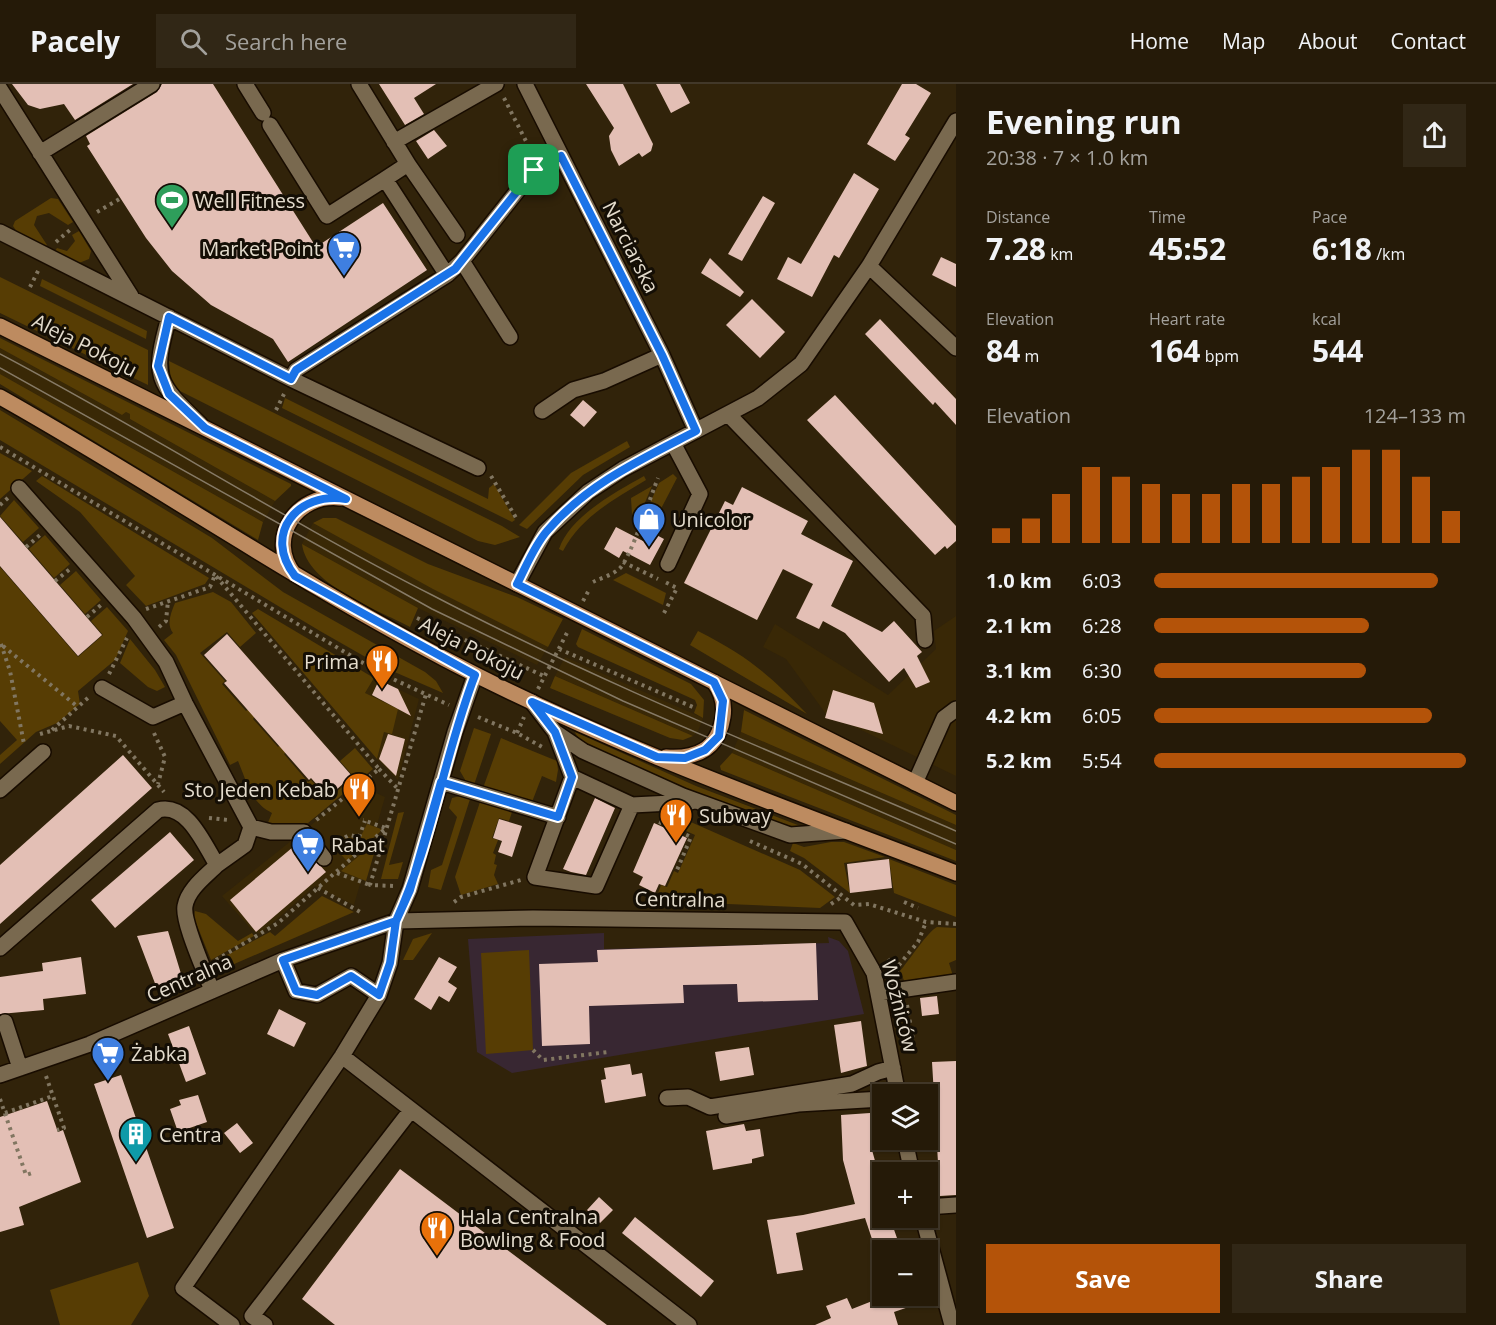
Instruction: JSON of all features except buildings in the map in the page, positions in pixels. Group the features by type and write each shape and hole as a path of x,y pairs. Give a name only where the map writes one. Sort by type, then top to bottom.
{"main road":[{"name":"Aleja Pokoju","path":"0,326 956,803"},
{"name":"Aleja Pokoju","path":"0,397 295,576 529,707 956,873"},
{"path":"295,576 284,553 284,533 291,518 299,509 314,500 346,499"},
{"path":"657,757 691,756 705,750 716,741 723,707 722,695 714,682"}],"street":[{"path":"40,153 152,84"},
{"path":"244,84 327,216 408,164"},
{"path":"359,84 408,164 457,235"},
{"name":"Narciarska","path":"525,84 662,355 696,431"},
{"path":"0,89 131,296"},
{"path":"394,142 499,89"},
{"path":"517,584 545,532 605,480 777,385 801,363 869,266 956,122"},
{"path":"291,379 296,370 447,275 462,261 534,170 561,156"},
{"path":"385,179 447,275"},
{"path":"0,232 131,296 291,379 484,470"},
{"path":"462,261 510,337"},
{"path":"869,266 956,348"},
{"path":"169,317 159,351 160,375 169,394 205,428"},
{"path":"542,411 573,390 604,381 662,355"},
{"path":"728,414 923,616 925,640"},
{"path":"668,564 700,494 673,443"},
{"path":"19,488 132,625 147,636 166,662 185,703 251,827 245,845 217,865 193,889 185,906 190,933 212,991"},
{"path":"232,1325 183,1288 342,1056 379,995 390,963 396,921 410,890 454,732 475,675"},
{"path":"102,688 153,717 185,703"},
{"path":"529,707 555,732 583,751 699,802 790,835 846,831"},
{"path":"915,783 944,718 956,709"},
{"path":"555,732 572,777 535,877 596,886 632,807"},
{"path":"0,790 43,752"},
{"path":"572,777 632,807 699,802"},
{"path":"441,782 558,817"},
{"path":"3,943 158,810 168,808 178,812 195,828 217,865"},
{"path":"251,827 271,832 304,832 322,856"},
{"name":"Centralna","path":"0,1075 90,1044 283,960 396,921 533,918 820,921"},
{"name":"Woźniców","path":"820,921 845,922 870,963 878,989 896,1084"},
{"path":"283,960 296,991 317,995 351,976 379,995"},
{"path":"878,989 956,982"},
{"path":"5,1022 20,1068"},
{"path":"342,1056 689,1325"},
{"path":"667,1098 688,1097 710,1107 852,1084 893,1068"},
{"path":"726,1116 798,1104 872,1100"},
{"path":"265,1325 252,1316 411,1110"},
{"path":"938,1206 956,1205"},
{"path":"926,1228 952,1325"}],"path":[{"path":"499,89 535,159"},
{"path":"30,286 46,256 66,232 121,198"},
{"path":"0,447 41,469 380,673 445,704"},
{"path":"19,488 41,469"},
{"path":"484,470 518,521"},
{"path":"593,582 620,569 633,546 640,520 658,477"},
{"path":"26,547 45,531"},
{"path":"624,562 677,588 664,613"},
{"path":"56,581 75,565"},
{"path":"51,730 102,688 132,625 146,609 210,586 215,575"},
{"path":"215,575 248,616"},
{"path":"586,596 589,590"},
{"path":"87,617 106,600"},
{"path":"147,636 166,621 168,602"},
{"path":"417,618 544,676"},
{"path":"540,685 572,624"},
{"path":"0,644 78,707"},
{"path":"0,644 10,671 24,744"},
{"path":"559,649 693,707"},
{"path":"370,885 426,694"},
{"path":"517,733 529,707"},
{"path":"157,785 165,757 153,736 161,713"},
{"path":"479,718 517,733 553,752"},
{"path":"379,768 398,789"},
{"path":"632,807 691,837 677,870"},
{"path":"386,828 364,820 359,837 349,835 322,856 337,873 370,885 397,887"},
{"path":"209,963 278,923 386,828"},
{"path":"748,840 802,864 854,905 868,904 926,922 956,924"},
{"path":"453,902 499,886"},
{"path":"318,888 362,913"},
{"path":"838,899 843,896"},
{"path":"904,902 918,908"},
{"path":"878,989 913,950 926,922"},
{"path":"533,1050 543,1060 608,1052"},
{"path":"44,1072 64,1128 57,1130"},
{"path":"5,1113 53,1096"},
{"path":"0,1099 26,1175 32,1173"}],"shaded area":[{"path":"51,198 58,199 73,222 68,225 49,213 37,216 34,225 47,245 46,247 17,232 13,226 15,221"},
{"path":"79,231 91,251 89,259 79,263 55,251 57,248 67,251 75,241 72,235"},
{"path":"0,277 148,350 148,385 0,313"},
{"path":"42,279 147,331 146,339 40,286"},
{"path":"0,338 291,486 275,501 130,419 130,414 126,412 122,415 0,348"},
{"path":"0,348 122,415 126,412 130,414 130,419 275,501 263,522 0,374"},
{"path":"169,361 520,537 495,545 478,541 180,391 171,382"},
{"path":"0,374 263,522 258,540 0,384"},
{"path":"285,398 488,499 489,488 494,484 515,520 512,522 282,408"},
{"path":"0,410 212,538 283,592 425,672 436,681 443,693 383,667 0,440"},
{"path":"627,441 630,447 583,475 527,529 519,525 571,473"},
{"path":"0,453 32,471 0,499"},
{"path":"673,474 677,478 652,526 642,521 659,483"},
{"path":"42,476 209,578 205,584 146,606 126,585 135,576 80,512 36,481"},
{"path":"644,476 646,480 599,510 579,528 563,551 559,549 573,526 583,516 608,497"},
{"path":"652,486 638,519 632,515 631,498"},
{"path":"14,500 39,528 23,542 0,516"},
{"path":"323,518 336,518 428,564 517,597 563,619 548,647 433,589 313,523"},
{"path":"313,523 548,647 537,665 418,608 302,544"},
{"path":"45,535 70,564 54,578 29,549"},
{"path":"302,544 418,608 410,627 363,604 330,584 316,572 307,559"},
{"path":"0,567 78,657 103,635 91,621 107,607 128,631 115,660 78,691 80,704 57,723 36,732 0,764 0,755 17,740 0,721"},
{"path":"76,571 101,600 85,614 60,585"},
{"path":"626,573 666,593 663,605 613,580"},
{"path":"213,592 231,602 256,633 240,647 227,632 200,653 225,681 222,684 246,711 249,709 255,716 253,719 278,747 280,745 286,752 284,754 308,782 311,780 328,799 354,777 340,761 355,748 373,769 308,823 267,825 272,813 254,798 238,761 230,765 176,655 164,640 173,633 170,622 175,603"},
{"path":"258,609 374,678 365,693 398,709 392,734 384,732 377,759 252,613"},
{"path":"956,616 956,776 851,725 825,718 826,714 786,659 763,647 775,624 888,695 936,649 934,631"},
{"path":"582,629 691,684 704,700 703,718 694,713 697,705 695,700 578,647 576,644"},
{"path":"698,631 757,667 807,714 690,645"},
{"path":"130,639 155,670 165,687 157,691 148,687 120,663"},
{"path":"565,657 703,718 698,731 693,736 555,676"},
{"path":"555,676 693,736 683,740 670,738 550,688"},
{"path":"374,678 419,699 398,780 377,759 384,731 391,733 365,693"},
{"path":"744,710 956,815 956,825 741,732"},
{"path":"474,728 491,734 474,785 467,783 460,771"},
{"path":"575,732 696,786 803,827 787,828 768,823 671,785 605,754 584,742"},
{"path":"741,732 956,825 956,850 732,753"},
{"path":"501,738 557,761 556,782 542,776 532,802 483,788"},
{"path":"732,753 956,850 956,861 721,770 720,766"},
{"path":"360,786 385,797 354,905 315,886 260,934 252,930 222,896"},
{"path":"471,796 441,890 428,887 431,870 442,865 457,817 449,808 452,798"},
{"path":"481,799 512,812 509,821 499,818 492,838 498,840 493,853 496,855 494,864 497,865 494,875 498,884 461,895 455,877"},
{"path":"404,812 389,865 403,862 398,879 381,879 398,813"},
{"path":"668,812 800,870 835,897 820,908 655,901 661,885 667,887 674,871 678,873 695,835 673,825 676,818"},
{"path":"367,824 381,829 380,832 347,861 334,847 348,837 359,840"},
{"path":"378,840 366,881 341,871"},
{"path":"844,842 885,857 844,863 850,893 804,858 790,851 793,843 804,847"},
{"path":"889,859 956,885 956,917 894,893"},
{"path":"322,896 354,912 225,968 212,963 270,932 275,936"},
{"path":"195,911 206,914 238,941 252,933 254,936 211,960 194,918"},
{"path":"937,927 956,928 956,960 949,963 953,976 906,985 900,971"},
{"path":"432,933 413,960 403,960 413,939"},
{"path":"604,933 604,949 829,943 828,937 839,941 848,951 864,1014 512,1073 477,1052 468,939"},
{"path":"529,950 533,1050 486,1054 481,953"},
{"path":"138,1262 149,1296 131,1325 60,1325 50,1290"}],"tram line":[{"path":"0,354 323,537 496,628 626,689 956,831"},
{"path":"0,368 432,609 623,701 956,844"}],"place":[{"name":"Well Fitness","path":"172,229"},
{"name":"Market Point","path":"344,277"},
{"name":"Unicolor","path":"649,548"},
{"name":"Prima","path":"382,690"},
{"name":"Sto Jeden Kebab","path":"359,818"},
{"name":"Subway","path":"676,844"},
{"name":"Rabat","path":"308,873"},
{"name":"Żabka","path":"108,1082"},
{"name":"Centra","path":"136,1163"},
{"name":"Hala Centralna Bowling & Food","path":"437,1257"}],"route":[{"path":"534,170 455,269 296,370 291,379 169,317 159,351 158,366 163,384 169,394 205,428 346,499 328,497 314,500 299,509 291,518 285,528 283,540 286,562 295,576 475,675 454,732 410,890 396,921 283,960 296,991 317,995 351,976 379,995 390,963 396,921 410,890 441,782 558,817 572,777 555,732 532,702 657,757 685,758 699,753 716,741 721,730 723,701 714,682 517,584 545,532 588,492 623,469 696,431 662,355 561,156 534,170"}]}
